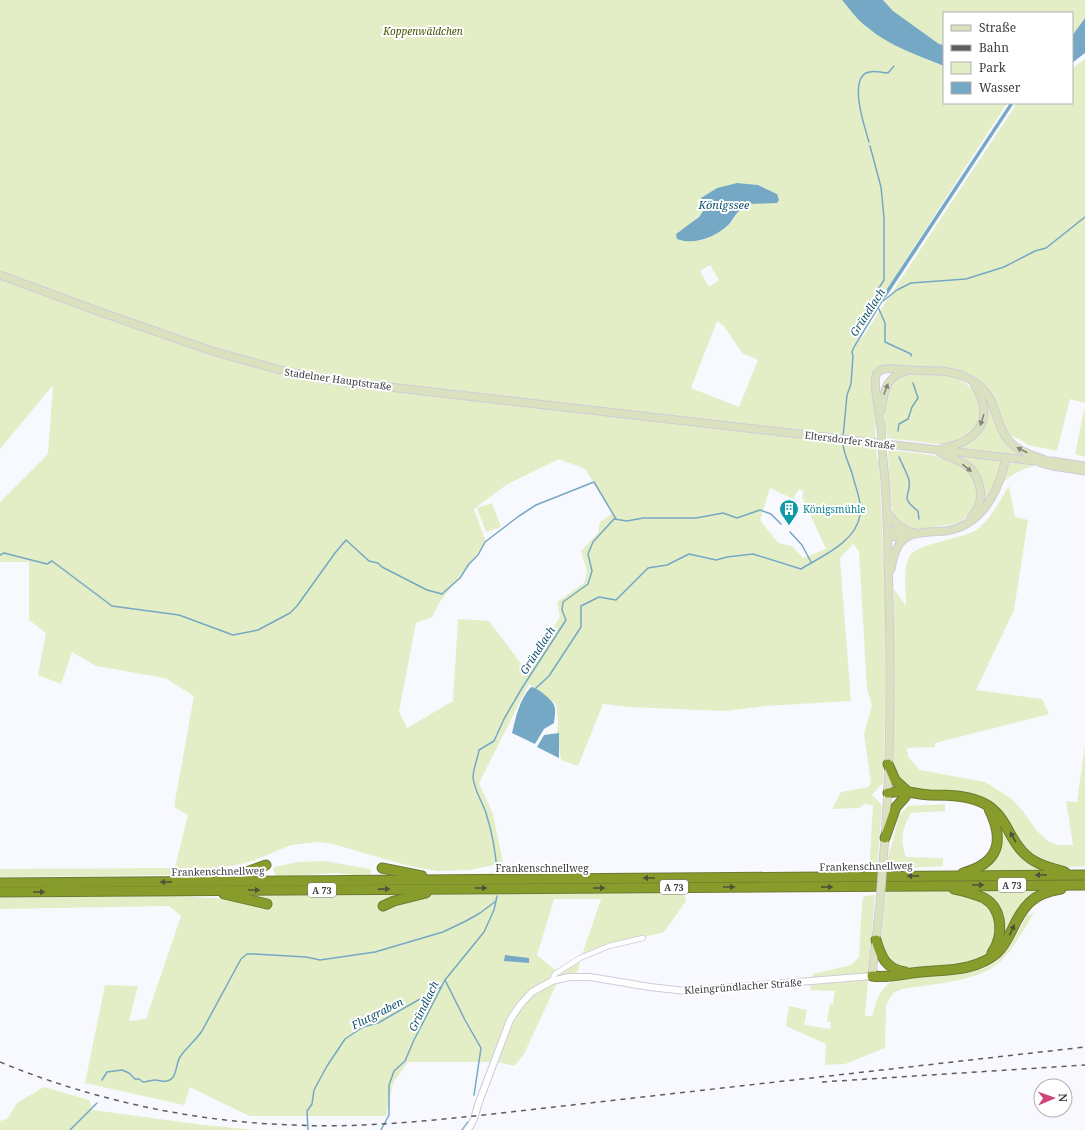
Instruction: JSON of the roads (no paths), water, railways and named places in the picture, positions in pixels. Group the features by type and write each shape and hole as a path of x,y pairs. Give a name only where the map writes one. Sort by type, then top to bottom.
{"highway":[{"path":"888,764 895,780 906,794"},
{"path":"887,794 896,797 906,794 922,794 970,798 988,806 999,814 1018,847 1036,862 1048,867 1083,875"},
{"path":"885,838 896,807 906,794"},
{"path":"952,876 979,868 989,860 994,853 998,843 998,833 996,821 988,806"},
{"path":"206,882 238,875 266,865"},
{"path":"382,868 447,880"},
{"name":"Frankenschnellweg","path":"0,884 1083,875"},
{"path":"872,974 890,977 911,973 962,968 980,964 998,953 1004,945 1024,907 1034,898 1044,892 1085,885"},
{"name":"Frankenschnellweg","path":"0,892 1085,885"},
{"path":"939,886 974,894 985,899 994,908 998,917 1000,931 996,948 988,960"},
{"path":"383,906 403,898 442,889"},
{"path":"201,890 267,904"},
{"path":"876,940 879,952 885,962 895,970"},
{"path":"872,974 895,970 911,973"}],"main road":[{"name":"Stadelner Hauptstraße","path":"0,275 212,351 258,365 297,374 332,380 666,419"},
{"path":"872,974 885,838 890,674 888,534 884,460 876,381 877,373 884,369 892,368 929,370 963,376 982,388 988,396 1003,431 1009,441 1016,448 1047,461"},
{"path":"880,417 883,398 889,381 894,376 907,370"},
{"path":"933,450 958,445 967,440 978,430 984,413 983,405 974,383"},
{"name":"Eltersdorfer Straße","path":"666,419 1085,466"},
{"path":"933,450 970,468 976,476 980,494 978,506 967,523"},
{"path":"888,534 893,531 907,534 948,530 958,528 967,523 984,509 994,494 1001,479 1006,458"},
{"name":"Eltersdorfer Straße","path":"1035,461 1052,466 1085,471"},
{"path":"887,512 896,524 907,534"},
{"path":"889,583 896,552 907,534"}],"street":[{"path":"552,981 555,974 580,958 609,946 643,938"},
{"name":"Kleingründlacher Straße","path":"467,1130 474,1119 510,1020 520,1005 532,992 552,981 569,977 590,977 650,987 686,991 872,974"}],"water":[{"path":"842,0 883,0 893,11 939,44 943,45 943,66 904,50 885,40 860,21"},
{"path":"1085,18 1085,53 1073,62 1073,35"},
{"path":"1009,104 1013,104 886,297 883,295"},
{"name":"Königssee","path":"737,183 758,185 777,194 779,200 777,203 747,204 720,232 706,238 691,241 677,239 676,234 699,217 706,207 701,198 717,188"},
{"path":"531,687 535,688 549,698 555,707 554,723 544,729 535,744 512,733 521,703"},
{"path":"559,733 559,758 537,747 544,735"},
{"path":"505,955 529,958 529,963 504,961"}],"waterway":[{"path":"869,142 858,95 861,78 866,73 872,71 888,73 894,66"},
{"path":"870,146 881,187 884,218 884,280 877,291 876,296 880,304"},
{"path":"883,301 897,290 911,283 966,279 1004,267 1035,251 1046,248 1085,217"},
{"name":"Gründlach","path":"843,437 847,395 851,384 852,352 885,296"},
{"path":"878,307 885,323 885,342 911,354 911,356"},
{"path":"898,431 899,424 908,419 912,407 918,398 913,383"},
{"name":"Gründlach","path":"536,688 549,676 581,627 581,606 599,597 616,600 648,568 667,565 689,554 716,560 727,557 753,554 801,569 845,541 857,525 860,515 860,504 843,441"},
{"path":"899,457 909,480 907,499 918,511 919,519"},
{"path":"0,555 4,553 47,564 52,561 112,606 179,615 233,635 258,630 290,613 297,606 346,540 369,561 378,563 382,567 427,590 442,594 460,578 469,564 478,555 485,542 536,505 594,482 616,519"},
{"name":"Gründlach","path":"497,874 495,850 490,828 486,813 476,791 473,777 479,750 494,741 504,719 522,688 566,620 562,610 563,602 588,584 592,571 588,554 593,542 614,519 627,521 643,518 696,518 723,513 737,518 760,510 771,514 781,524"},
{"name":"Gründlach","path":"790,532 802,545 811,562"},
{"name":"Gründlach","path":"381,1130 389,1115 389,1085 394,1071 405,1061 414,1040 445,980 484,932 494,910 497,896"},
{"path":"102,1080 107,1072 122,1070 129,1073 135,1079 139,1079 143,1082 155,1080 166,1081 171,1079 175,1074 178,1060 202,1031 241,959 247,954 306,957 320,960 375,952 443,932 480,913 496,901"},
{"path":"445,980 481,1048 474,1095"},
{"name":"Flutgraben","path":"308,1130 307,1111 312,1104 314,1090 327,1066 345,1039 363,1027 378,1023 441,987"},
{"path":"70,1130 97,1103"},
{"path":"462,1130 468,1122"}],"railway":[{"path":"0,1062 107,1098 181,1114 256,1123 339,1126 475,1116 1085,1047"},
{"path":"822,1082 1085,1065"}],"place":[{"name":"Königsmühle","path":"789,526"}],"park label":[{"name":"Koppenwäldchen","path":"423,31"}]}
